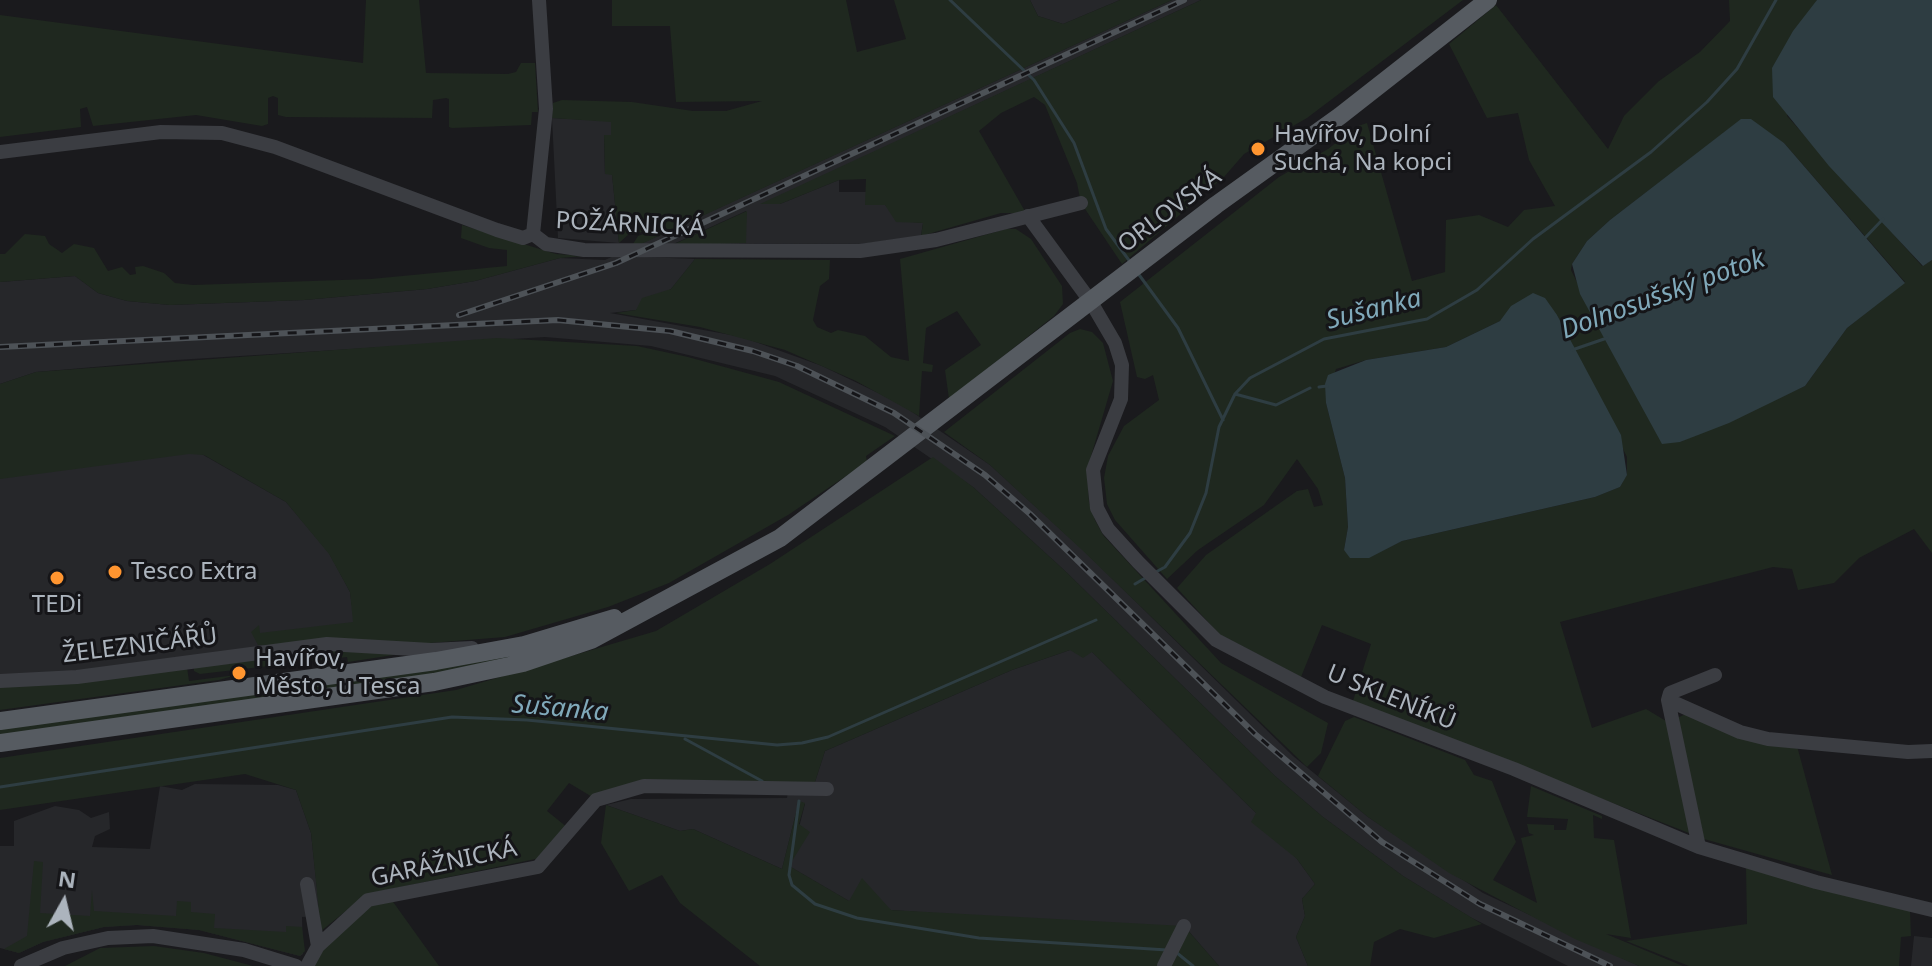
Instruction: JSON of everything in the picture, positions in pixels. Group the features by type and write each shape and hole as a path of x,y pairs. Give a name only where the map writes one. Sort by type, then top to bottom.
{"main road":[{"name":"ORLOVSKÁ","path":"666,602 780,538 1145,259 1340,116 1488,0"},
{"path":"0,721 421,664 524,645 666,602"},
{"path":"0,743 479,674 591,640 666,602"}],"street":[{"path":"533,234 546,112 539,0"},
{"name":"POŽÁRNICKÁ","path":"0,152 161,132 222,133 275,147 497,230 523,238 533,234 542,243 584,250 846,251 906,246 1081,203"},
{"path":"1028,216 1091,302"},
{"name":"U SKLENÍKŮ","path":"1091,302 1115,343 1123,372 1121,399 1095,463 1094,496 1108,529 1158,584 1216,640 1325,697 1514,769 1699,847 1816,882 1932,910"},
{"name":"ŽELEZNIČÁŘŮ","path":"0,681 77,677 327,644 431,650 524,645"},
{"path":"1699,847 1668,700 1670,693 1715,675"},
{"path":"1668,700 1740,732 1768,739 1908,752 1932,751"},
{"name":"GARÁŽNICKÁ","path":"307,966 318,946 368,900 538,867 596,800 644,786 827,789"},
{"path":"307,884 318,946"},
{"path":"1164,966 1182,930"},
{"path":"21,966 78,944 108,938 153,936 244,950 296,966"}],"shaded area":[{"path":"366,0 419,0 426,73 508,74 516,72 521,63 535,63 538,112 532,112 531,125 452,128 449,127 449,99 446,98 433,100 432,118 286,117 278,115 278,98 273,96 268,98 268,124 262,126 196,115 93,126 87,107 80,109 81,127 0,137 0,15 363,63"},
{"path":"612,0 846,0 857,52 906,39 894,0 1030,0 1038,16 1063,24 1120,0 1172,0 637,246 633,244 638,236 655,230 629,234 619,243 612,175 605,174 604,135 611,135 611,122 552,118 553,103 562,100 632,102 693,111 726,111 762,101 676,102 670,26 612,26"},
{"path":"1030,0 1120,0 1063,24 1038,16"},
{"path":"1172,0 1201,0 763,204 780,204 839,180 839,192 867,192 866,205 885,205 902,221 923,223 921,236 862,244 746,243 746,211 645,257 695,259 671,289 636,310 610,313 742,337 822,366 899,403 990,465 1082,549 1293,756 1368,817 1483,893 1639,966 1568,966 1470,917 1403,876 1323,817 1275,776 1063,569 973,487 885,427 775,376 651,346 545,337 36,372 0,384 0,282 75,276 98,293 127,301 170,305 304,300 427,289 475,281 560,258 605,260"},
{"path":"1201,0 1463,0 1307,118 1244,154 1224,177 1122,264 1081,203 1077,183 1045,105 1034,97 1001,113 979,131 1026,213 1001,213 921,236 923,223 896,222 885,205 865,205 866,179 839,180 780,204 760,204"},
{"path":"1729,0 1817,0 1787,116 1922,266 1932,260 1932,553 1914,529 1859,558 1834,583 1798,590 1792,569 1773,567 1560,622 1592,728 1646,709 1666,721 1694,835 1353,701 1371,644 1322,625 1301,677 1219,634 1177,588 1206,555 1297,491 1308,489 1314,507 1323,505 1318,489 1297,459 1264,505 1198,550 1167,579 1115,520 1107,504 1104,478 1108,456 1124,426 1159,400 1153,375 1145,379 1137,377 1120,302 1279,177 1328,149 1358,126 1367,123 1412,281 1445,272 1446,220 1479,215 1508,227 1524,210 1555,206 1529,160 1518,113 1487,118 1449,44 1496,5 1608,149 1624,116 1659,81 1700,52 1730,21","holes":["1742,119 1784,143 1905,282 1847,328 1805,386 1680,442 1643,407 1600,329 1571,270 1572,264 1587,241 1610,220","1557,315 1627,457 1627,474 1620,487 1595,497 1402,541 1369,557 1344,550 1348,527 1345,478 1326,403 1336,369 1366,360 1446,347 1500,321"]},
{"path":"552,118 611,121 611,135 604,136 605,174 612,174 619,243 558,238"},
{"path":"747,211 746,243 670,246"},
{"path":"462,225 556,254 584,256 560,258 475,281 427,289 304,300 170,305 127,301 98,293 75,276 0,282 0,254 5,254 25,234 45,236 49,244 62,253 74,244 94,248 108,271 122,267 130,275 136,274 135,267 143,266 164,273 175,283 193,285 371,279 507,266 507,250 489,248 461,238"},
{"path":"1006,229 1016,229 1031,239 1062,286 1063,304 1054,316 949,399 945,370 981,345 957,311 926,328 923,363 933,365 932,372 922,371 919,416 856,381 785,350 700,327 616,313 636,310 642,298 671,289 695,259 830,260 829,279 820,286 813,320 817,327 831,333 838,330 865,336 891,357 909,361 900,259"},
{"path":"1080,329 1092,332 1103,343 1113,381 1087,470 1089,502 1095,520 1103,535 1221,663 1328,723 1321,753 1307,767 990,465 944,432 1070,333"},
{"path":"497,338 637,346 688,357 779,382 895,436 866,456 867,462 788,515 669,583 608,607 505,637 430,643 258,645 251,632 259,625 260,633 353,622 350,592 329,554 286,502 204,455 189,454 0,479 0,384 36,372"},
{"path":"184,444 286,502 329,553 350,592 358,649 0,684 0,472"},
{"path":"933,457 973,487 1063,569 1275,776 1323,817 1403,876 1482,924 1434,938 1400,929 1374,942 1370,966 1308,966 1296,937 1305,916 1302,899 1315,884 1297,859 1251,822 1256,813 1092,652 1083,658 1070,650 1012,670 825,751 815,782 729,784 594,798 569,783 547,811 568,828 540,858 367,894 321,931 311,833 296,790 245,774 0,810 0,758 456,690 656,631 770,564"},
{"path":"328,648 400,654 348,662 347,657 200,674 194,671 194,666"},
{"path":"1070,650 1092,652 1256,813 1297,859 1315,884 1302,899 1305,916 1296,937 1308,966 1219,966 1185,927 1182,931 891,910 849,901 789,866 805,804 799,801 782,869 693,829 680,831 606,805 631,799 787,798 789,784 815,782 825,751 1012,670"},
{"path":"525,652 485,665 352,687 351,680"},
{"path":"187,667 189,681 236,675 219,680 0,710 0,684"},
{"path":"342,681 343,688 0,736 0,728"},
{"path":"1688,713 1797,746 1832,875 1704,839 1677,718"},
{"path":"1354,717 1465,760 1474,775 1492,781 1516,842 1493,880 1537,903 1521,838 1534,835 1529,833 1527,824 1554,825 1554,830 1566,830 1568,819 1527,817 1531,786 1602,816 1602,819 1593,815 1594,838 1614,840 1631,938 1606,934 1683,966 1639,966 1575,939 1449,873 1368,817 1318,776 1345,721"},
{"path":"195,784 278,785 296,790 311,833 320,916 302,917 303,954 300,956 199,930 137,925 104,927 43,942 19,953 0,948 0,846 14,846 14,821 55,806 79,810 91,818 109,812 110,829 95,836 92,847 150,849 160,786 182,790"},
{"path":"799,801 805,803 799,824 810,832 789,866 849,901 862,878 891,910 1184,926 1219,966 760,966 680,903 662,875 629,891 601,843 606,805 680,831 693,829 782,869"},
{"path":"34,861 43,862 40,913 90,916 92,890 94,911 176,916 177,901 191,902 191,912 215,914 214,928 286,932 286,926 302,927 305,951 300,956 199,930 137,925 104,927 43,942 19,953 4,949 27,936"},
{"path":"1746,868 1910,911 1911,936 1901,937 1899,966 1689,966 1626,941 1747,924"},
{"path":"391,899 439,966 313,966 320,950 370,905"},
{"path":"1914,936 1932,938 1932,966 1911,966"},
{"path":"154,946 204,953 253,966 65,966 100,948"}],"water":[{"path":"1817,0 1932,0 1932,260 1923,266 1829,166 1773,97 1772,68 1793,31"},
{"path":"1741,119 1751,119 1784,143 1905,283 1847,328 1805,386 1729,423 1680,442 1662,444 1580,294 1572,264 1587,241 1610,220"},
{"path":"1533,293 1545,298 1557,315 1621,435 1627,475 1620,487 1595,497 1402,541 1369,558 1350,558 1344,550 1348,527 1345,478 1326,403 1328,375 1366,360 1446,347 1500,321 1511,306"}],"waterway":[{"path":"950,0 1034,80 1074,143 1106,229 1131,263"},
{"name":"Sušanka","path":"1154,573 1165,567 1190,533 1206,493 1219,427 1235,394 1250,378 1324,339 1427,319 1477,290 1533,239 1651,152 1707,102 1737,69 1776,0"},
{"name":"Dolnosušský potok","path":"1864,239 1883,219"},
{"path":"1137,272 1178,328 1223,420"},
{"name":"Dolnosušský potok","path":"1572,350 1607,338"},
{"name":"Dolnosušský potok","path":"1319,387 1327,386"},
{"name":"Dolnosušský potok","path":"1235,394 1276,405 1310,388"},
{"name":"Sušanka","path":"1135,584 1147,577"},
{"name":"Sušanka","path":"0,787 452,717 527,720 777,745 802,743 828,737 1096,620"},
{"path":"685,739 762,781"},
{"path":"799,801 789,875 792,885 815,904 857,918 979,938 1167,950"},
{"path":"1177,953 1193,966"}],"railway":[{"path":"459,315 616,263 1184,0"},
{"path":"0,347 558,320 670,331 753,351 797,366 894,413 985,475 1030,514 1255,734 1382,842 1480,904 1610,966"}],"place":[{"name":"Havířov, Dolní Suchá, Na kopci","path":"1258,149"},
{"name":"Tesco Extra","path":"115,572"},
{"name":"TEDi","path":"57,578"},
{"name":"Havířov, Město, u Tesca","path":"239,673"}]}
